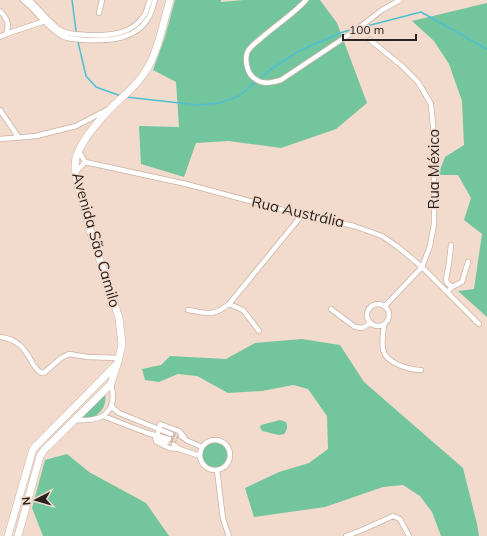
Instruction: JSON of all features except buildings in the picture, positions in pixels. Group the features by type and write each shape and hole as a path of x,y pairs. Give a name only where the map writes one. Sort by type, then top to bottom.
{"main road":[{"name":"Avenida São Camilo","path":"18,535 40,456 44,450 111,384 118,361 122,344 119,318 90,230 75,173 75,165 79,151 87,137 112,107 146,72 170,0"},
{"path":"18,535 8,534 33,449 63,417 94,388 118,361"},
{"path":"75,420 75,408 91,394 94,388 102,384 111,384"}],"street":[{"path":"23,0 59,35 68,38 93,40 112,40 131,34 140,28 149,17 155,0"},
{"path":"29,0 55,27 62,31 93,35 112,35 129,30 141,20 150,0"},
{"path":"99,13 102,0"},
{"path":"306,0 270,29 247,53 247,69 257,81 272,83 281,80 356,30 382,10 400,0"},
{"path":"0,11 8,22 6,34"},
{"path":"0,37 45,21"},
{"name":"Rua México","path":"370,40 402,66 418,82 431,104 434,136 434,224 430,246 422,268 385,306"},
{"path":"0,139 36,136 76,126 112,107"},
{"path":"0,110 19,138"},
{"path":"75,173 85,162 79,151"},
{"name":"Rua Austrália","path":"85,162 186,184 302,215 354,226 382,236 398,246 479,324"},
{"path":"188,310 218,312 229,304 302,215"},
{"path":"451,245 446,279 447,283 452,287"},
{"path":"447,292 452,287 462,282 468,262"},
{"path":"384,325 377,326 371,323 367,317 368,309 374,304 378,303 388,308 390,316 384,325 384,355 388,360 405,368 421,370"},
{"path":"229,304 243,310 259,331"},
{"path":"331,309 355,327 362,328 371,323"},
{"path":"0,337 9,338 21,345 36,369 42,373 61,358 69,354 118,361"},
{"path":"75,420 94,420 103,416 112,407 113,396 111,384"},
{"path":"103,416 157,437 170,437 159,429 119,413 112,407"},
{"path":"200,456 169,448 156,442 161,424 179,431 186,439 202,446"},
{"path":"181,450 177,440 186,439"},
{"path":"216,440 225,444 230,453 228,462 225,466 217,470 204,466 200,456 202,446 216,440"},
{"path":"217,470 223,519 229,536"},
{"path":"346,536 393,516 400,519 409,536"}],"green space":[{"path":"175,0 221,0 221,2 244,0 320,0 337,23 367,103 336,129 281,148 229,141 196,143 184,177 141,164 139,126 179,127 176,82 153,70 165,37"},
{"path":"487,3 487,317 458,291 474,289 482,234 464,220 471,198 458,175 438,175 445,157 464,145 462,101 449,64 434,41 412,21"},
{"path":"302,339 340,345 364,382 463,468 479,536 441,536 432,512 420,496 403,485 383,487 325,507 254,517 245,488 279,472 309,463 328,449 327,416 308,389 293,385 262,391 228,393 197,376 178,374 159,382 145,380 142,369 161,365 170,356 226,359 255,343"},
{"path":"105,392 105,401 101,412 90,419 80,416"},
{"path":"280,420 286,422 287,424 284,434 279,435 262,431 260,427 261,425"},
{"path":"214,442 223,446 227,455 223,464 214,468 205,464 201,455 205,446"},
{"path":"67,454 89,472 146,503 169,536 43,536 32,508 45,460"}],"waterway":[{"path":"72,0 76,31"},
{"path":"363,27 421,12 487,49"},
{"path":"126,97 198,105 219,103 239,96 270,70 299,51 340,33 353,29"},
{"path":"78,42 86,76 96,87 121,96"}],"tunnel":[{"path":"171,434 178,437"},
{"path":"169,439 176,442"}]}
